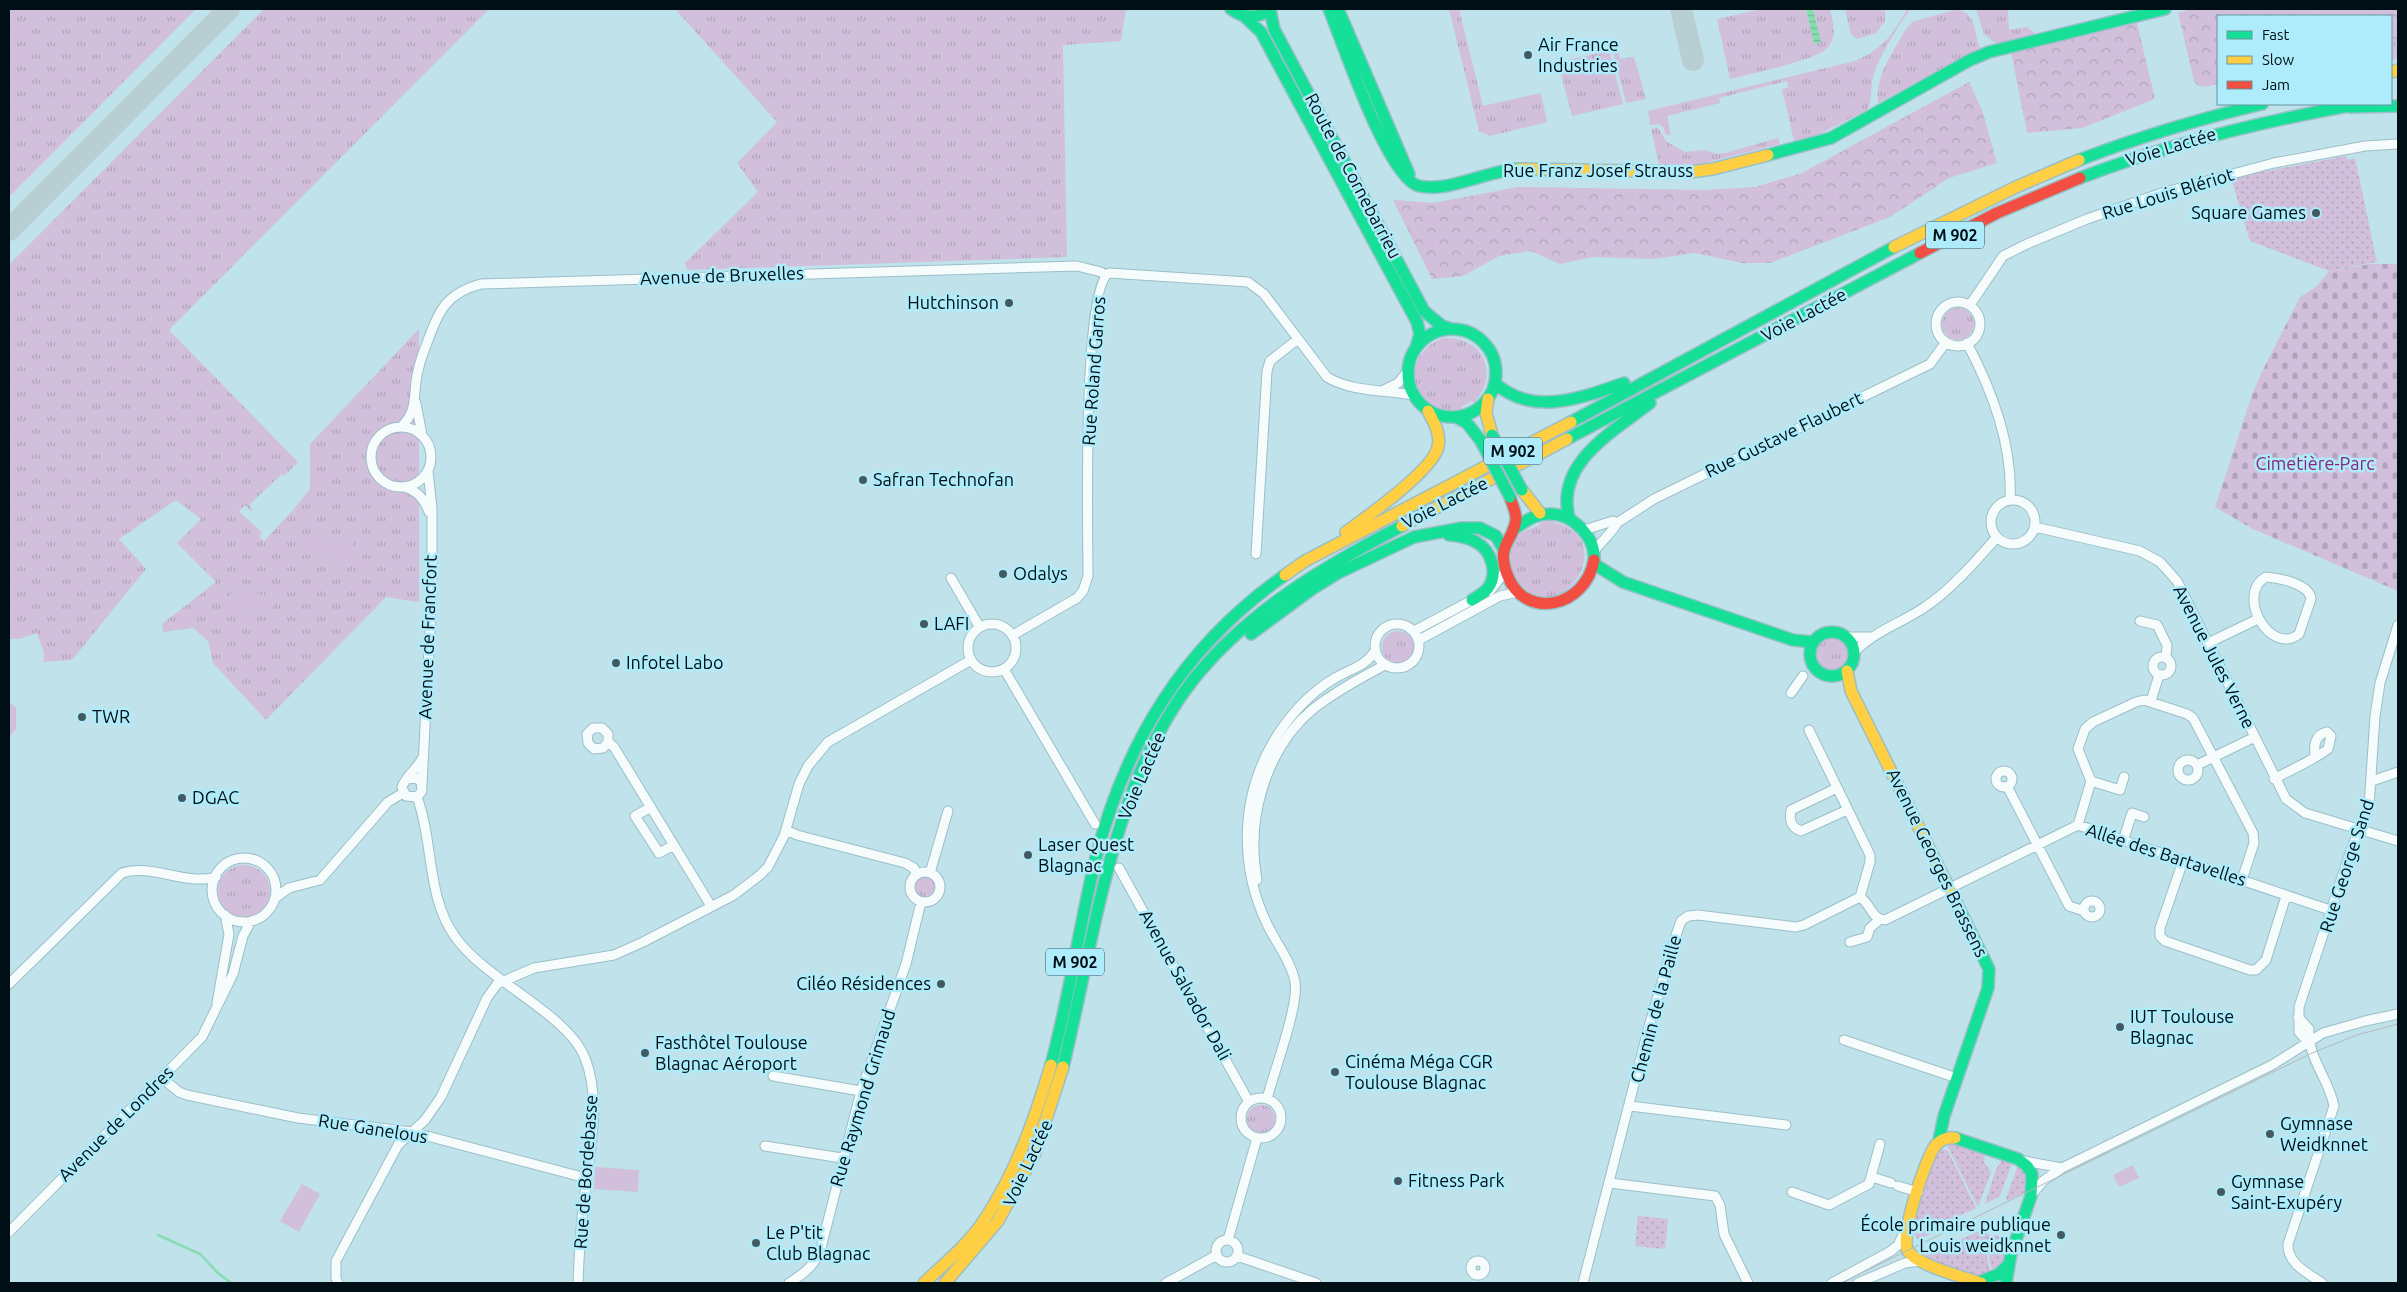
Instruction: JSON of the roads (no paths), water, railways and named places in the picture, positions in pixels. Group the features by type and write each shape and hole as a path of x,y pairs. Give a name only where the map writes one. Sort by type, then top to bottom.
{"main road":[{"name":"Route de Cornebarrieu","path":"1231,9 1245,17 1261,32 1417,322 1420,334 1417,344"},
{"name":"Route de Cornebarrieu","path":"1270,9 1274,29 1424,311 1436,323 1452,328"},
{"path":"1245,17 1259,16 1270,9"},
{"name":"Rue Franz Josef Strauss","path":"1329,9 1369,108 1398,171 1408,182 1422,188 1438,188 1451,182"},
{"name":"Rue Franz Josef Strauss","path":"1338,9 1393,134 1406,171 1422,182 1451,182 1516,168 1689,172 1713,169 1831,138 1970,60 1989,52 2165,9"},
{"name":"Voie Lactée","path":"924,1283 961,1247 984,1220 1007,1183 1029,1136 1057,1042 1101,845 1114,799 1137,743 1160,703 1184,668 1215,633 1269,586 1305,561 1333,548 1993,196 2119,144 2200,119 2258,105"},
{"name":"Voie Lactée","path":"946,1283 1005,1214 1028,1173 1045,1132 1070,1047 1113,848 1126,805 1165,723 1178,702 1210,661 1234,636 1295,586 1345,556 1997,213 2074,179 2152,151 2242,126 2354,105"},
{"path":"2344,107 2398,106"},
{"path":"1333,548 1334,539 1374,510 1436,455 1439,438 1438,430 1428,411 1413,395 1408,372 1411,356 1417,344 1434,332 1452,328 1471,333 1485,344 1496,364 1495,383 1488,399 1486,413 1492,435 1522,490 1540,513"},
{"path":"1495,383 1509,396 1521,400 1578,399 1693,355"},
{"path":"1569,517 1566,496 1568,482 1575,469 1613,433 1683,378"},
{"path":"1456,418 1471,414 1488,399"},
{"path":"1428,411 1441,416 1456,418 1467,423 1481,441 1510,497 1516,517 1504,550 1505,572 1518,592 1530,600 1545,604 1560,602 1573,596 1584,586 1591,575 1594,558"},
{"path":"1512,530 1520,522 1540,513 1555,513 1569,517 1584,530 1594,558 1606,574 1622,582 1793,640 1811,648"},
{"path":"1165,723 1172,722 1209,674 1232,650 1263,624 1338,573 1414,537 1462,528 1480,528 1496,536 1504,550"},
{"path":"1443,533 1477,542 1490,558 1492,575 1490,584 1483,593 1472,600"},
{"path":"1584,586 1598,580 1622,582"},
{"path":"1834,631 1848,638 1854,652 1853,662 1847,670 1839,675 1830,676 1817,671 1812,663 1811,648 1823,633 1834,631"},
{"name":"Avenue Georges Brassens","path":"1847,670 1851,692 1985,959 1990,978 1984,1002 1957,1078 1940,1140"},
{"name":"Avenue Georges Brassens","path":"1830,676 1851,692"},
{"path":"1943,1125 1953,1137 2024,1161 2032,1174 2032,1196 2016,1237 2004,1280 2006,1283"},
{"path":"1953,1137 1940,1140 1932,1149 1906,1230 1907,1251 1912,1257 1920,1261 1980,1282 1999,1274 2009,1263"}],"street":[{"name":"Rue Louis Blériot","path":"1970,305 2003,256 2087,219 2165,192 2274,163 2365,146 2398,144"},
{"name":"Avenue de Bruxelles","path":"415,400 416,380 421,360 439,313 463,289 481,284 1058,267 1091,269 1105,276"},
{"name":"Rue Roland Garros","path":"1013,635 1077,598 1083,591 1088,576 1088,426 1092,356 1099,292 1105,276 1114,272 1248,282 1264,294 1327,377 1350,387 1413,395"},
{"path":"1958,302 1970,305 1978,315 1980,328 1975,337 1968,343 1953,345 1946,342 1936,327 1938,314 1946,305 1952,303 1958,302"},
{"path":"1256,554 1267,371 1270,361 1298,339"},
{"name":"Rue Gustave Flaubert","path":"1594,558 1603,538 1616,527 1617,523 1670,491 1930,364 1946,342"},
{"path":"1968,343 1985,380 1997,415 2010,478 2010,500"},
{"path":"1383,390 1398,383 1408,372"},
{"path":"401,427 412,412 415,400"},
{"path":"415,400 422,436 430,451 428,471 431,518"},
{"path":"422,436 409,428 401,427 385,431 373,446 371,460 377,476 385,482 414,490 420,495 431,518"},
{"path":"404,487 422,479 428,471"},
{"path":"2010,500 2022,502 2030,508 2035,519 2035,527 2029,537 2018,543 2005,542 1997,537 1992,528 1994,513 1999,506 2010,500"},
{"name":"Avenue de Francfort","path":"422,785 431,631 431,518"},
{"name":"Rue Gustave Flaubert","path":"1584,530 1612,521 1617,523"},
{"name":"Avenue Jules Verne","path":"2035,527 2140,551 2152,556 2177,581 2280,790 2294,806 2305,812 2398,842"},
{"path":"1854,652 1870,637 1923,609 1954,581 1997,537"},
{"path":"1414,631 1492,590 1505,572"},
{"path":"2266,577 2306,588 2311,594 2311,600 2299,634 2294,638 2280,638 2264,627 2258,619 2255,606 2255,591 2259,581 2266,577"},
{"path":"952,578 979,626"},
{"path":"1419,640 1500,596 1518,592"},
{"path":"2208,643 2258,619"},
{"path":"2140,621 2157,625 2167,645 2166,657"},
{"path":"992,623 998,624 1013,635 1016,644 1015,654 1011,663 1004,669 985,672 971,660 967,651 968,641 972,633 979,626 992,623"},
{"path":"1292,1011 1295,988 1292,973 1260,910 1248,864 1247,819 1256,774 1281,730 1315,692 1336,678 1366,663 1375,652 1378,634 1387,626 1404,625 1414,631 1419,640 1418,655 1412,663 1399,669 1385,665 1375,652"},
{"name":"Rue George Sand","path":"2322,1283 2296,1264 2288,1251 2288,1244 2334,1106 2332,1093 2308,1042 2299,1032 2299,1007 2369,807 2375,716 2380,683 2388,652 2398,625"},
{"path":"1848,638 1870,637"},
{"path":"2166,657 2171,661 2171,670 2166,675 2159,675 2153,669 2154,663 2157,658 2166,657"},
{"path":"338,1283 336,1278 336,1261 398,1145 425,1120 441,1097 487,998 497,984 544,965 614,955 734,894 760,875 778,849 786,830 799,784 808,766 828,742 971,660"},
{"path":"1260,798 1271,766 1282,746 1313,710 1356,680 1385,665"},
{"path":"1004,669 1095,824"},
{"path":"2151,701 2159,675"},
{"path":"1791,693 1803,676"},
{"path":"2078,825 2091,781 2078,749 2085,729 2093,722 2136,702 2151,701 2188,714 2193,718 2214,756 2253,833 2254,843 2242,880"},
{"path":"1281,730 1282,746"},
{"path":"1809,730 1870,855 1870,862 1860,897 1866,901 1878,920 1870,928 1867,937 1850,942"},
{"path":"2197,765 2255,737"},
{"path":"608,742 614,747 711,906"},
{"path":"407,779 416,778 422,785 421,794 417,797 409,798 404,793 403,784 424,756"},
{"path":"2274,778 2315,757"},
{"path":"2372,781 2398,772"},
{"path":"1256,774 1262,776 1253,840 1256,873 1267,912 1300,979 1299,995 1292,1011 1267,1099"},
{"path":"2091,781 2120,790 2124,778"},
{"path":"2007,786 2069,906 2084,911"},
{"path":"1837,788 1791,810 1789,818 1794,828 1801,832 1848,810"},
{"path":"290,888 274,878 261,863 242,858 225,865 216,877 212,889 213,898 217,906 225,915 238,922 251,921 265,914 275,898 290,888 320,880 388,802 404,793"},
{"name":"Rue de Bordebasse","path":"417,797 423,813 428,853 438,900 446,921 465,949 564,1028 581,1048 586,1058 591,1079 592,1099 578,1283"},
{"path":"651,807 635,816 658,854 674,845"},
{"path":"930,873 948,811"},
{"path":"2124,841 2132,813 2144,817"},
{"name":"Allée des Bartavelles","path":"1878,920 1892,917 2078,825 2332,911"},
{"path":"786,830 797,835 905,863 914,868 916,875"},
{"path":"2183,861 2160,928 2160,936 2166,941 2241,967 2256,970 2266,960 2286,896"},
{"name":"Avenue Salvador Dali","path":"1119,868 1249,1102"},
{"path":"9,984 122,872 142,871 200,880 216,877"},
{"path":"930,873 937,878 940,885 939,893 934,900 921,902 914,898 910,890 911,882 916,875 930,873"},
{"path":"274,878 275,898"},
{"name":"Chemin de la Paille","path":"1583,1283 1648,1030 1681,921 1688,916 1698,915 1796,927 1804,925 1860,897"},
{"name":"Rue Raymond Grimaud","path":"789,1283 807,1272 814,1264 820,1252 842,1158 861,1092 906,964 921,902"},
{"name":"Avenue de Londres","path":"216,1011 229,934 225,915"},
{"name":"Avenue de Londres","path":"9,1232 202,1037 233,974 243,936 251,921"},
{"path":"2032,1196 2044,1181 2062,1168 2267,1067 2323,1033 2365,1020 2398,1014"},
{"path":"1844,1040 1957,1078"},
{"path":"774,1076 861,1092"},
{"name":"Rue Ganelous","path":"162,1078 179,1092 220,1102 298,1118 412,1132 586,1178"},
{"path":"1255,1099 1267,1099 1279,1109 1280,1125 1271,1136 1257,1138 1247,1132 1242,1122 1242,1111 1249,1102 1255,1099"},
{"name":"Chemin de la Paille","path":"1630,1106 1786,1125"},
{"path":"1228,1240 1257,1138"},
{"path":"1792,1192 1829,1204 1869,1184 1880,1144"},
{"path":"765,1146 842,1158"},
{"path":"2024,1161 2062,1168"},
{"path":"1872,1177 1918,1192"},
{"path":"1610,1183 1715,1196 1720,1202 1724,1234 1748,1283"},
{"path":"1832,1283 1898,1246 1906,1230"},
{"path":"1228,1240 1218,1244 1217,1255 1220,1260 1227,1262 1237,1256 1316,1283"},
{"path":"1228,1240 1237,1246 1237,1256"},
{"path":"1166,1283 1217,1255"},
{"path":"1858,1283 1905,1263 1920,1261"}],"waterway":[{"path":"158,1235 200,1254 218,1273 231,1283"}],"tram line":[{"path":"1841,1283 2312,1053 2357,1035 2398,1024"}],"place":[{"name":"Air France Industries","path":"1528,55"},
{"name":"Square Games","path":"2316,213"},
{"name":"Hutchinson","path":"1009,303"},
{"name":"Safran Technofan","path":"863,480"},
{"name":"Odalys","path":"1003,574"},
{"name":"LAFI","path":"924,624"},
{"name":"Infotel Labo","path":"616,663"},
{"name":"TWR","path":"82,717"},
{"name":"DGAC","path":"182,798"},
{"name":"Laser Quest Blagnac","path":"1028,855"},
{"name":"Ciléo Résidences","path":"941,984"},
{"name":"IUT Toulouse Blagnac","path":"2120,1027"},
{"name":"Fasthôtel Toulouse Blagnac Aéroport","path":"645,1053"},
{"name":"Cinéma Méga CGR Toulouse Blagnac","path":"1335,1072"},
{"name":"Gymnase Weidknnet","path":"2270,1134"},
{"name":"Fitness Park","path":"1398,1181"},
{"name":"Gymnase Saint-Exupéry","path":"2221,1192"},
{"name":"École primaire publique Louis weidknnet","path":"2061,1235"},
{"name":"Le P'tit Club Blagnac","path":"756,1243"}],"park label":[{"name":"Cimetière-Parc","path":"2315,464"}]}
